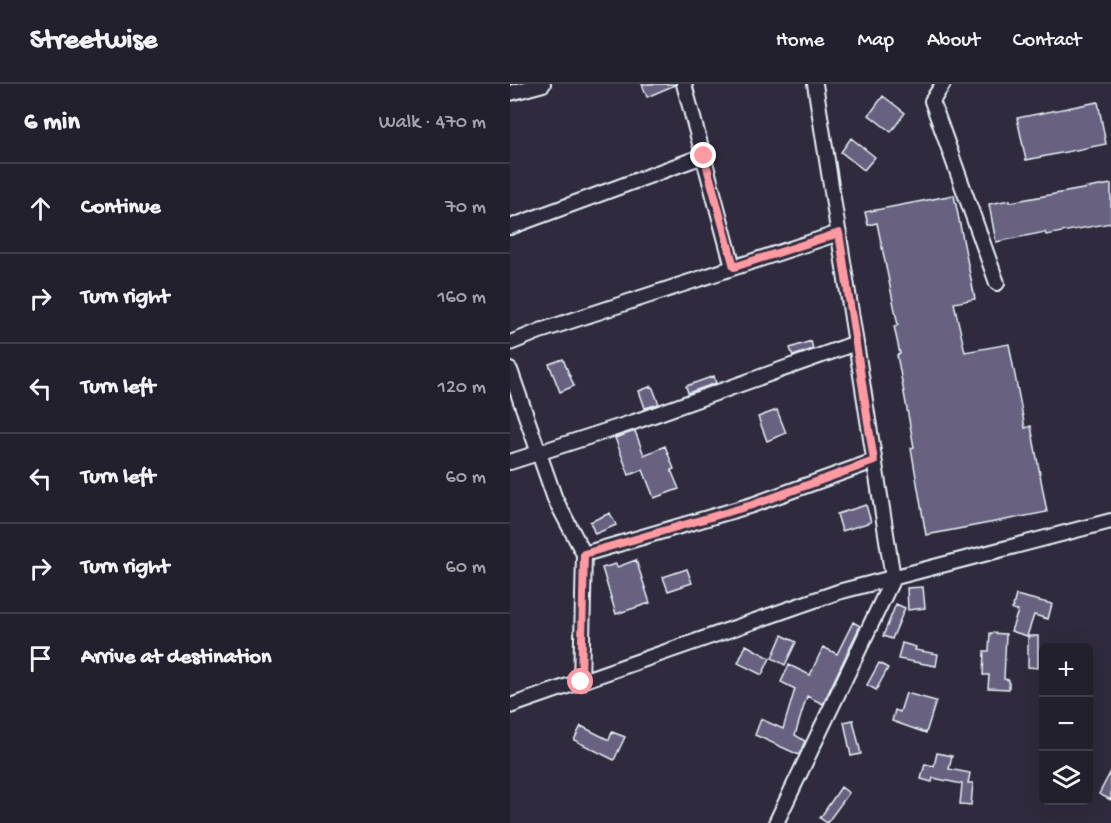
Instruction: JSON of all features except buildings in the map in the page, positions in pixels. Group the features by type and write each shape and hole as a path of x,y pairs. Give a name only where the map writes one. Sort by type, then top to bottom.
{"street":[{"path":"510,93 543,84"},
{"path":"684,84 734,267"},
{"path":"776,823 893,578 815,84"},
{"path":"943,84 932,101 998,283"},
{"path":"510,227 704,156"},
{"path":"510,343 540,331 839,233"},
{"path":"510,462 634,422 856,343"},
{"path":"510,370 555,499 584,554 581,682"},
{"path":"584,554 752,505 874,461"},
{"path":"510,706 838,592 1111,521"}],"route":[{"path":"581,682 584,554 752,505 874,461 839,233 734,267 704,156"}]}
